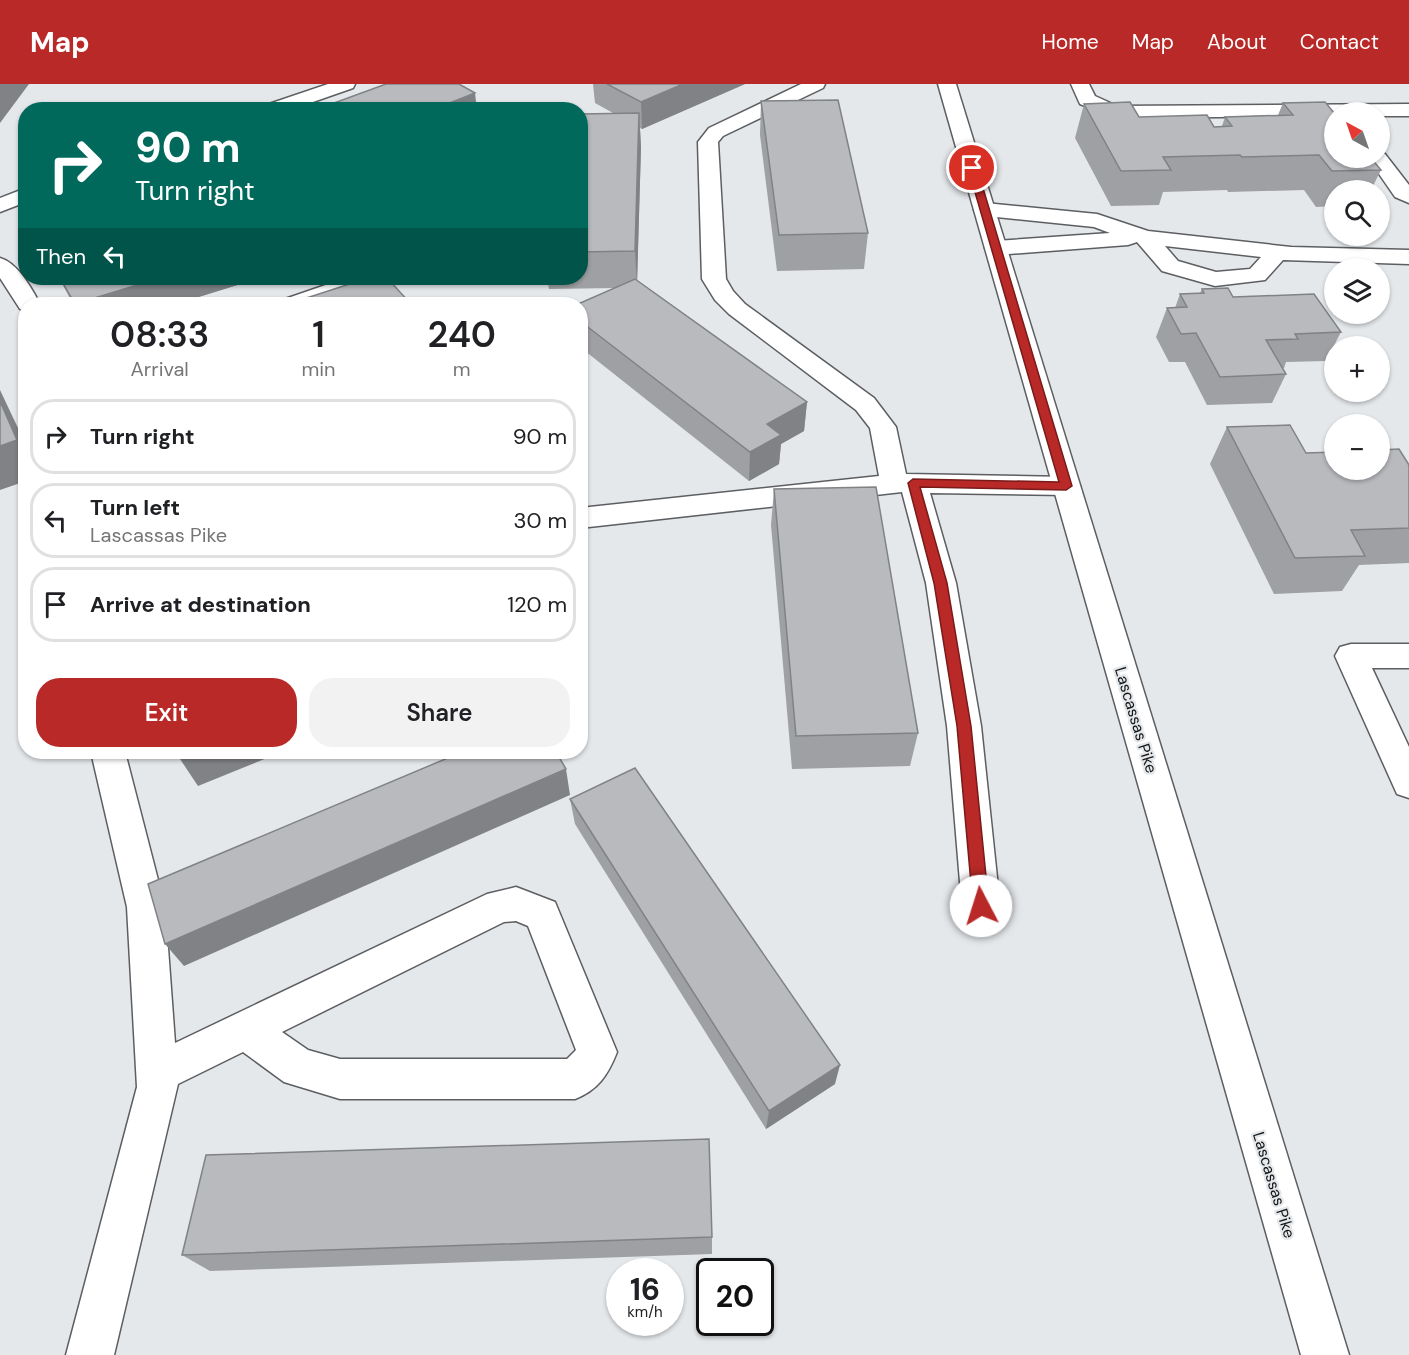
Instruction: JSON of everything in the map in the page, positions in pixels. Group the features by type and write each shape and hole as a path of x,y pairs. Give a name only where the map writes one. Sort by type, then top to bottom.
{"main road":[{"path":"293,102 346,84"},
{"path":"816,84 716,132 708,142 714,279 723,295 737,309 865,404 883,427 940,583 964,726 981,906"},
{"name":"Lascassas Pike","path":"947,84 1325,1355"},
{"path":"1080,84 1087,100 1114,112 1324,111"},
{"path":"1164,93 1175,111"},
{"path":"1390,110 1409,110"},
{"path":"1386,168 1409,197"},
{"path":"0,206 18,198"},
{"path":"985,210 1096,221 1144,237 1170,266 1215,279 1257,275 1276,253"},
{"path":"996,248 1144,237 1276,253 1409,257"},
{"path":"11,267 18,282"},
{"path":"313,297 347,285"},
{"path":"588,517 904,483 1066,486"},
{"path":"1409,656 1351,656 1409,784"},
{"path":"90,1355 158,1087 146,907 110,759"},
{"path":"157,1073 245,1029 500,906 516,904 542,914 597,1052 590,1065 575,1079 340,1079 298,1068 245,1029"}],"building":[{"path":"386,84 459,84 475,93 452,102 337,102"},
{"path":"607,84 683,84 641,102"},
{"path":"838,100 868,233 779,235 761,101"},
{"path":"1130,102 1139,117 1207,115 1214,127 1232,126 1225,117 1293,115 1283,103 1324,102 1324,161 1319,155 1163,157 1171,170 1121,171 1084,104"},
{"path":"639,113 635,251 588,252 588,114"},
{"path":"1330,168 1379,168 1381,170 1332,171"},
{"path":"635,279 807,402 767,424 781,435 750,452 588,327 588,300"},
{"path":"64,285 137,285 98,297 71,297"},
{"path":"346,285 393,285 405,297 310,297"},
{"path":"1228,288 1233,297 1314,294 1324,308 1324,324 1335,324 1341,332 1295,334 1298,339 1266,340 1286,374 1220,377 1196,333 1181,334 1167,308 1187,307 1180,294 1204,293 1202,289"},
{"path":"0,401 17,440 0,446"},
{"path":"1290,425 1306,453 1324,452 1324,480 1390,480 1390,449 1399,449 1409,465 1409,528 1351,530 1365,556 1295,558 1227,427"},
{"path":"876,487 918,733 796,736 774,489"},
{"path":"445,759 560,759 566,769 165,944 148,884"},
{"path":"635,768 840,1065 769,1111 570,799"},
{"path":"709,1139 712,1237 182,1255 206,1155"}],"route":[{"path":"972,168 1066,486 913,483 940,583 964,726 981,906"}]}
